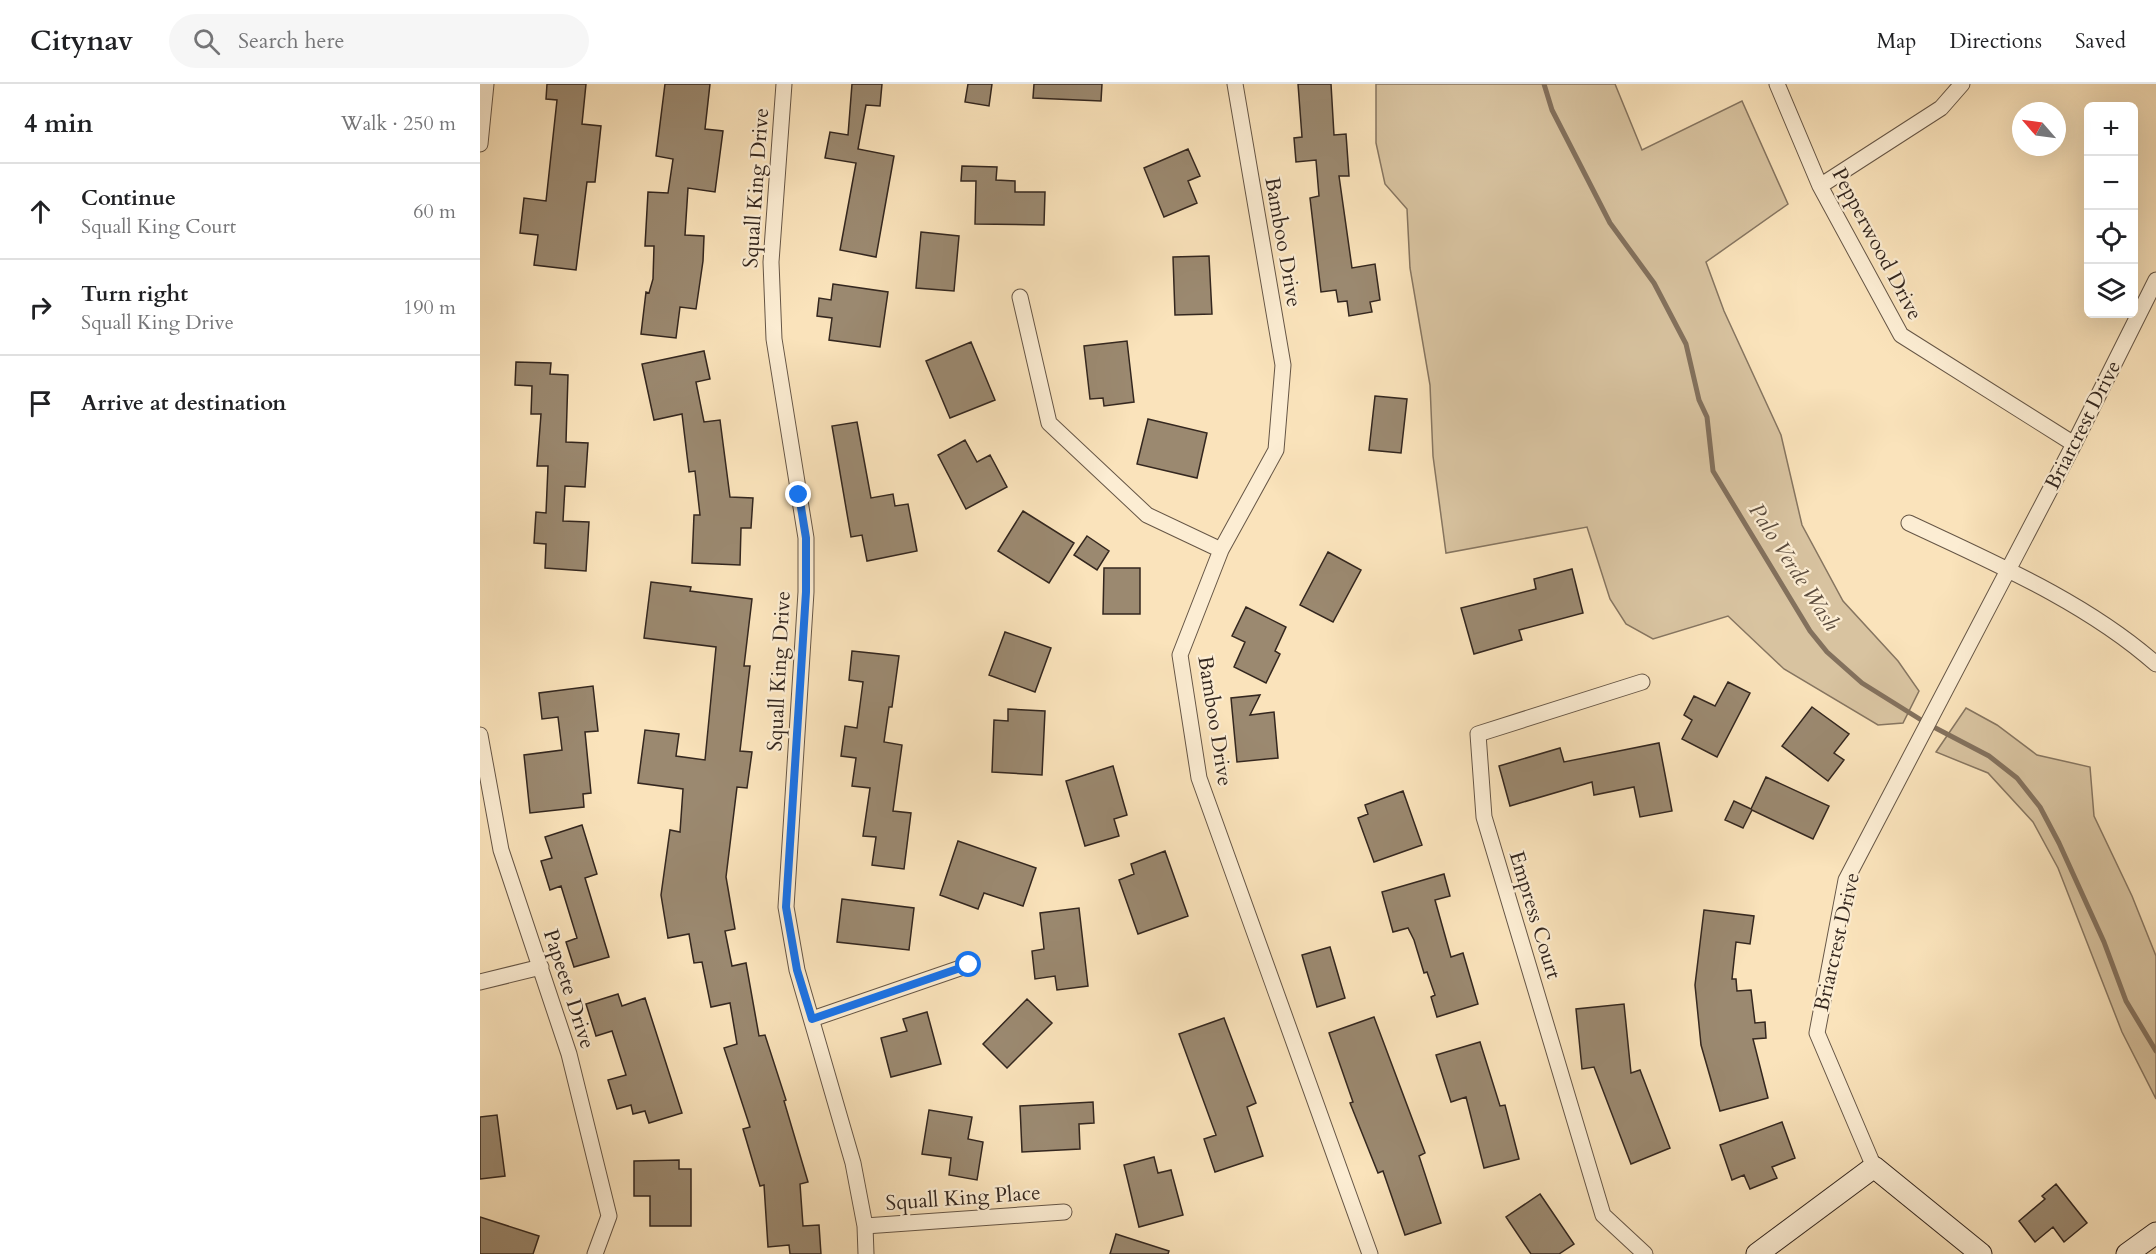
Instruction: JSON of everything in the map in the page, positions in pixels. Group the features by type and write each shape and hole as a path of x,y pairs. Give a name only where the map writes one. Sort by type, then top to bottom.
{"street":[{"path":"480,144 486,84"},
{"name":"Squall King Drive","path":"784,84 771,262 774,339 806,538 806,592 786,907 797,970 854,1163 865,1226 866,1254"},
{"name":"Bamboo Drive","path":"1235,84 1283,365 1276,450 1221,550 1180,655 1199,778 1370,1254"},
{"name":"Pepperwood Drive","path":"1777,84 1820,186 1901,335 2074,444"},
{"path":"1820,186 1941,108 1962,84"},
{"name":"Briarcrest Drive","path":"1981,1254 1874,1167 1817,1033 1846,880 2074,444 2156,280"},
{"path":"1020,297 1049,423 1147,515 1221,550"},
{"path":"1909,523 2007,569 2127,638 2156,663"},
{"name":"Empress Court","path":"1642,682 1478,734 1484,817 1603,1215 1645,1254"},
{"name":"Papeete Drive","path":"480,735 501,850 568,1054 609,1216 595,1254"},
{"path":"812,1019 969,965"},
{"path":"480,982 541,967"},
{"path":"1757,1254 1874,1167"},
{"name":"Squall King Place","path":"865,1226 1064,1212"},
{"path":"2127,1254 2156,1233"}],"shaded area":[{"path":"1376,84 1615,84 1642,150 1742,101 1788,204 1706,262 1724,311 1781,435 1802,525 1843,601 1898,661 1919,691 1903,723 1878,725 1784,669 1728,616 1653,639 1626,624 1610,599 1587,527 1446,553 1433,456 1430,385 1410,268 1407,209 1385,184 1376,143"},
{"path":"1966,708 1997,725 2037,755 2090,767 2094,816 2132,896 2156,956 2156,1099 2122,1032 2058,868 2033,822 1988,773 1936,752"}],"building":[{"path":"547,84 586,84 582,124 601,126 595,182 587,182 576,270 534,265 538,235 520,233 524,198 546,201 557,100 546,99"},
{"path":"665,84 710,84 705,129 723,131 715,192 688,188 685,235 704,236 703,261 696,309 680,307 676,338 641,334 646,292 649,293 653,279 654,246 645,246 648,192 668,193 673,159 656,156"},
{"path":"852,84 882,84 880,106 866,105 858,149 894,156 876,257 840,250 856,163 825,158 830,132 848,135"},
{"path":"968,84 992,84 989,106 965,102"},
{"path":"1034,84 1102,84 1101,101 1033,98"},
{"path":"1298,84 1331,84 1334,135 1346,134 1349,176 1339,176 1352,268 1375,264 1380,300 1370,302 1372,312 1349,316 1347,301 1338,302 1336,290 1321,292 1310,198 1319,196 1316,160 1296,162 1294,138 1302,137"},
{"path":"1188,149 1200,176 1188,181 1197,203 1164,217 1144,168"},
{"path":"962,166 997,167 996,180 1015,181 1015,192 1045,192 1044,225 975,224 976,181 961,181"},
{"path":"921,232 959,236 954,291 916,288"},
{"path":"1209,256 1212,314 1175,315 1173,257"},
{"path":"833,284 888,292 880,347 829,340 832,318 817,316 819,298 831,300"},
{"path":"1127,341 1134,402 1104,406 1103,398 1090,399 1084,346"},
{"path":"971,342 995,400 950,418 926,361"},
{"path":"704,351 710,379 696,382 704,422 720,420 730,497 753,498 751,528 741,528 740,565 692,563 694,515 700,515 695,471 689,472 682,414 654,420 642,364"},
{"path":"516,362 551,363 550,374 568,375 566,442 588,443 585,487 565,486 563,521 589,522 586,571 545,568 546,544 534,543 536,512 546,513 548,466 537,466 541,414 531,414 532,386 515,385"},
{"path":"1375,396 1407,399 1401,453 1369,450"},
{"path":"1148,419 1207,433 1197,478 1137,464"},
{"path":"857,422 871,498 893,494 895,506 908,504 917,551 867,561 862,535 851,537 832,426"},
{"path":"965,440 977,462 990,455 1007,487 966,509 938,455"},
{"path":"1023,511 1074,543 1049,583 998,551"},
{"path":"1087,536 1109,551 1097,570 1074,555"},
{"path":"1328,552 1361,570 1333,622 1300,605"},
{"path":"1104,568 1140,568 1140,614 1103,614"},
{"path":"1572,569 1583,613 1519,630 1522,640 1474,654 1461,608 1536,589 1534,579"},
{"path":"651,582 691,587 690,591 752,599 744,666 750,666 740,751 752,752 747,788 737,787 726,877 735,929 725,931 732,966 746,963 759,1036 765,1035 786,1100 784,1101 808,1182 800,1184 803,1226 819,1225 821,1254 790,1254 789,1245 768,1247 764,1185 760,1186 743,1129 750,1127 724,1048 737,1044 730,1003 711,1007 702,962 694,963 689,934 668,938 661,895 670,830 680,832 683,789 638,783 645,730 679,734 676,756 705,760 716,647 644,638"},
{"path":"1246,607 1286,627 1275,651 1280,654 1266,683 1234,667 1245,642 1232,636"},
{"path":"1005,632 1051,648 1035,692 989,675"},
{"path":"852,651 899,656 892,707 889,707 884,742 902,745 893,811 911,813 904,869 872,865 876,837 863,836 870,788 852,786 856,758 841,756 845,726 857,728 863,682 849,680"},
{"path":"1728,682 1750,693 1717,757 1682,739 1692,720 1684,715 1694,696 1715,706"},
{"path":"593,686 598,731 585,732 591,793 583,794 584,807 530,813 524,755 562,750 558,717 542,719 539,693"},
{"path":"1260,695 1250,715 1274,712 1278,758 1237,762 1231,698"},
{"path":"1812,707 1849,734 1834,753 1844,760 1828,781 1782,746"},
{"path":"1008,709 1045,711 1042,775 992,772 994,720 1008,721"},
{"path":"1659,743 1672,811 1640,817 1634,787 1594,795 1592,782 1510,806 1499,766 1560,748 1564,762"},
{"path":"1113,766 1127,815 1114,819 1119,836 1085,846 1066,781"},
{"path":"1766,777 1829,806 1813,839 1752,810 1743,828 1725,820 1734,801 1751,809"},
{"path":"1403,791 1422,845 1374,862 1358,818 1368,814 1365,805"},
{"path":"582,825 597,874 585,878 609,957 574,967 566,942 577,938 561,886 550,890 541,861 552,858 545,837"},
{"path":"958,841 1036,868 1023,906 984,893 978,909 940,895"},
{"path":"1165,851 1188,916 1138,934 1119,880 1134,874 1131,864"},
{"path":"1444,874 1450,896 1435,900 1451,957 1463,953 1478,1004 1437,1017 1431,997 1435,995 1427,972 1424,973 1414,940 1408,928 1393,932 1382,892"},
{"path":"842,899 914,908 909,950 837,942"},
{"path":"1079,908 1088,986 1057,990 1055,976 1035,979 1032,951 1044,949 1040,913"},
{"path":"1704,910 1754,916 1750,944 1736,942 1732,979 1736,979 1737,991 1751,990 1755,1023 1765,1022 1766,1038 1753,1039 1768,1098 1720,1111 1701,1045 1695,985"},
{"path":"1330,947 1345,998 1317,1007 1302,955"},
{"path":"618,994 622,1006 645,998 682,1113 649,1123 645,1111 633,1114 631,1105 617,1109 608,1080 626,1075 612,1031 596,1036 586,1004"},
{"path":"1027,999 1052,1023 1007,1068 983,1044"},
{"path":"1624,1004 1631,1073 1640,1070 1670,1148 1631,1164 1594,1067 1582,1069 1576,1009"},
{"path":"927,1012 941,1064 891,1077 881,1038 907,1031 903,1019"},
{"path":"1374,1017 1425,1153 1419,1156 1441,1223 1405,1235 1383,1171 1378,1173 1350,1103 1353,1102 1329,1033"},
{"path":"1224,1018 1256,1103 1247,1107 1263,1156 1215,1172 1204,1139 1216,1135 1179,1034"},
{"path":"1480,1042 1500,1106 1505,1105 1519,1159 1484,1168 1466,1097 1451,1102 1436,1055"},
{"path":"1093,1102 1094,1123 1079,1124 1080,1149 1022,1152 1020,1106"},
{"path":"929,1110 972,1117 968,1139 983,1142 977,1180 949,1175 951,1158 922,1154"},
{"path":"497,1115 505,1176 480,1179 480,1117"},
{"path":"1782,1122 1795,1158 1772,1167 1777,1178 1750,1189 1744,1175 1732,1180 1720,1145"},
{"path":"1154,1157 1158,1173 1171,1170 1183,1215 1139,1227 1124,1165"},
{"path":"679,1160 679,1169 691,1169 691,1226 650,1226 650,1196 634,1196 634,1161"},
{"path":"2056,1184 2087,1223 2064,1242 2053,1227 2035,1242 2019,1221 2045,1199 2042,1196"},
{"path":"1540,1194 1574,1244 1559,1254 1531,1254 1506,1217"},
{"path":"480,1217 539,1236 533,1254 480,1254"},
{"path":"1116,1234 1169,1251 1168,1254 1110,1254"}],"waterway":[{"name":"Palo Verde Wash","path":"1544,84 1552,110 1610,223 1654,283 1686,344 1699,400 1707,417 1713,471 1810,631 1827,652 1862,683 1926,723 1989,756 2017,778 2040,807 2059,843 2104,942 2126,1001 2156,1051"}],"route":[{"path":"799,495 806,538 806,592 786,907 797,970 812,1019 969,965"}]}
